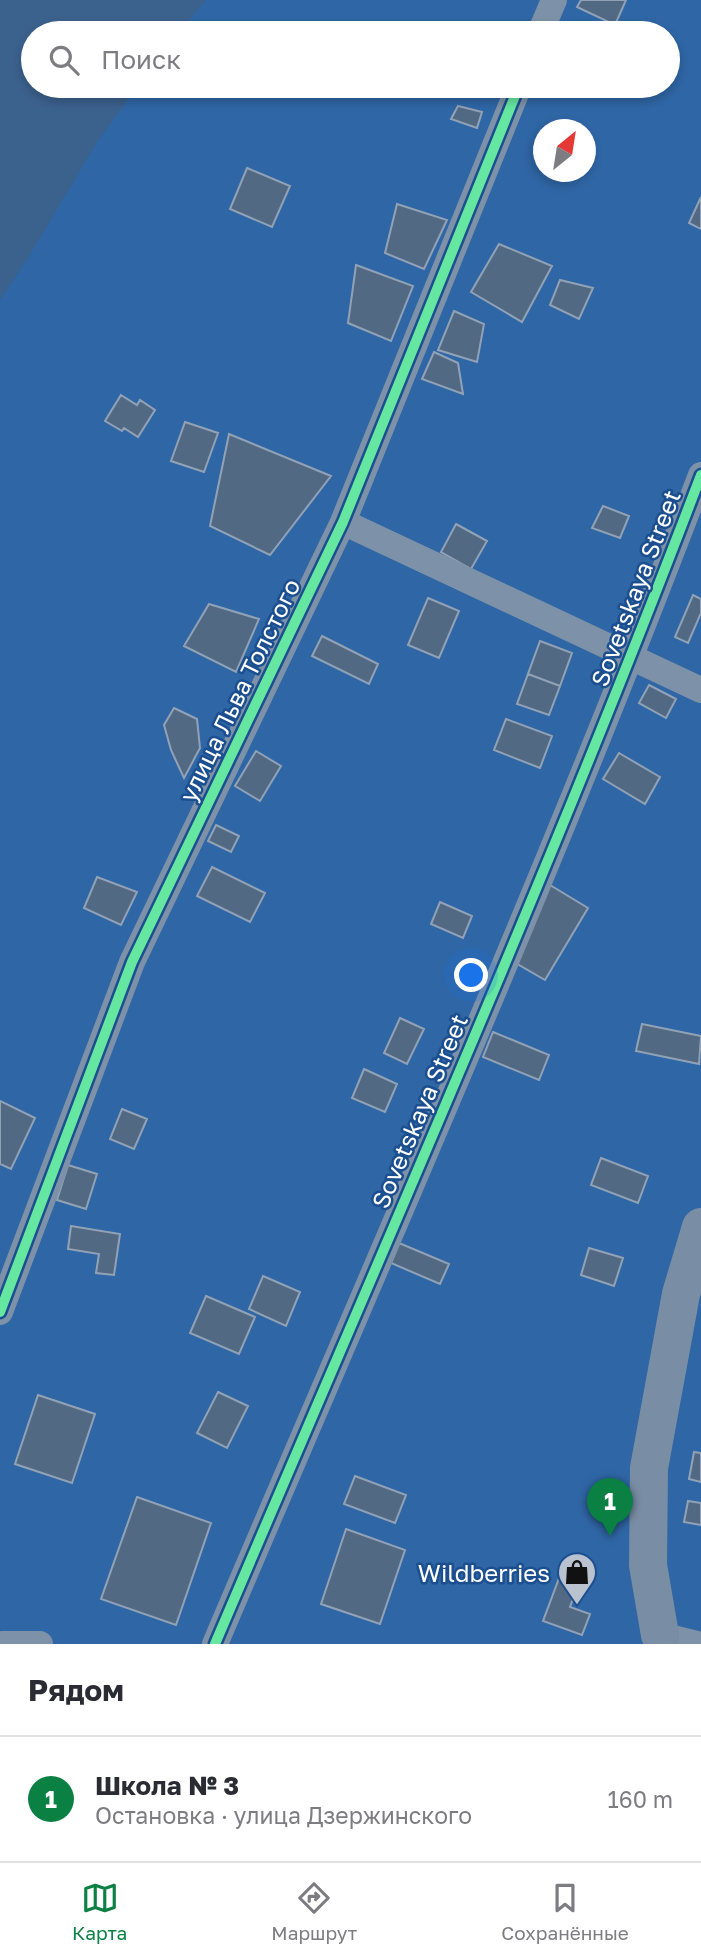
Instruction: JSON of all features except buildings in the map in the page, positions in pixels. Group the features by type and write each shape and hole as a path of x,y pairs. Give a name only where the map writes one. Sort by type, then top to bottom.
{"street":[{"path":"545,21 554,0"},
{"name":"улица Льва Толстого","path":"0,1312 132,962 342,522 514,98"},
{"name":"Sovetskaya Street","path":"215,1644 507,958 632,657 701,475"},
{"path":"342,522 701,690"},
{"path":"697,1644 660,1639 648,1565 649,1468 681,1294 701,1227"},
{"path":"2,1644 40,1644"}],"shaded area":[{"path":"0,0 206,0 188,21 21,21 21,98 129,98 97,142 0,300"},
{"path":"90,0 701,0 701,1644 0,1644 0,139 26,98 680,98 680,21 76,21"}],"cycle path":[{"path":"0,1312 132,962 343,522 514,98"},
{"path":"215,1644 525,916 701,475"}],"place":[{"name":"Школа № 3","path":"610,1536"},
{"name":"Wildberries","path":"577,1606"}]}
